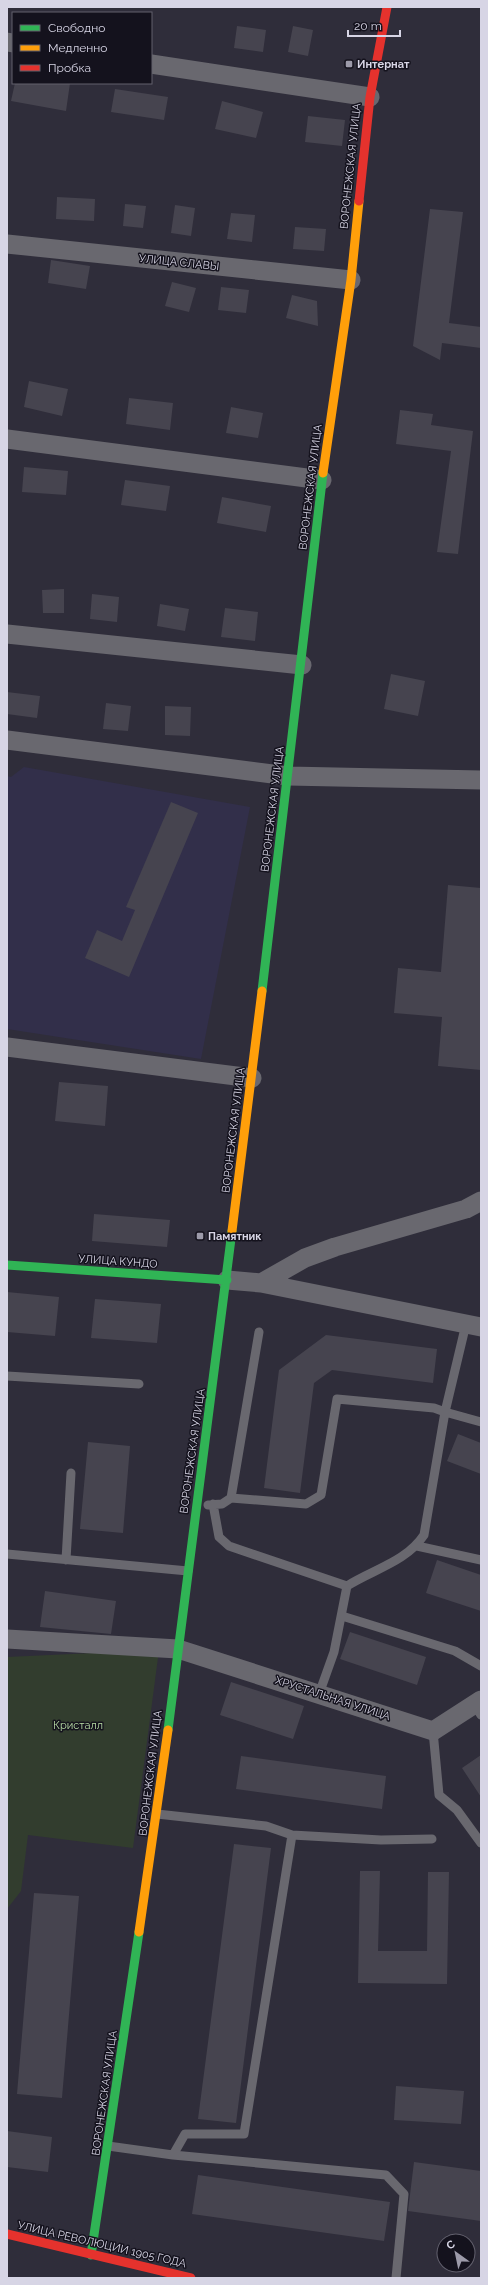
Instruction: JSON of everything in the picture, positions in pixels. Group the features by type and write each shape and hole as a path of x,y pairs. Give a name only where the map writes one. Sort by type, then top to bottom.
{"street":[{"name":"ВОРОНЕЖСКАЯ УЛИЦА","path":"91,2255 157,1814 227,1280 302,665 322,480 351,280 370,97 388,7"},
{"path":"152,64 370,97"},
{"name":"УЛИЦА СЛАВЫ","path":"7,244 351,280"},
{"path":"7,439 322,480"},
{"path":"7,634 302,665"},
{"path":"7,740 288,776 481,780"},
{"path":"7,1047 252,1078"},
{"path":"261,1283 305,1258 364,1238 466,1209 481,1201"},
{"name":"УЛИЦА КУНДО","path":"7,1265 227,1280"},
{"path":"227,1280 261,1283 474,1325"},
{"name":"ХРУСТАЛЬНАЯ УЛИЦА","path":"7,1639 178,1649 433,1731"},
{"path":"433,1731 479,1706"},
{"name":"УЛИЦА РЕВОЛЮЦИИ 1905 ГОДА","path":"7,2234 192,2278"}],"lane":[{"path":"319,1694 334,1652 347,1586 366,1573 399,1560 417,1546 424,1535 445,1412 474,1325"},
{"path":"231,1498 259,1332"},
{"path":"7,1376 139,1384"},
{"path":"197,1505 222,1504 231,1498 306,1504 321,1495 337,1399 434,1408 481,1422"},
{"path":"66,1560 71,1473"},
{"path":"213,1504 219,1537 229,1546 347,1586"},
{"path":"417,1546 481,1560"},
{"path":"7,1554 188,1571"},
{"path":"342,1616 455,1651 481,1666"},
{"path":"433,1731 439,1795 457,1810 481,1843"},
{"path":"157,1814 266,1826 292,1836 381,1840 432,1839"},
{"path":"173,2155 185,2134 244,2134 292,1836"},
{"path":"108,2146 173,2155 386,2175 404,2194 396,2278"}],"shaded area":[{"path":"24,767 250,807 201,1059 7,1029 7,776 11,777"}],"green space":[{"name":"Кристалл","path":"159,1650 133,1848 28,1835 21,1891 7,1909 7,1657"}],"building":[{"path":"237,26 266,30 263,52 234,48"},
{"path":"293,26 313,30 308,56 288,52"},
{"path":"15,84 70,84 66,111 11,101"},
{"path":"115,89 168,97 164,120 111,112"},
{"path":"222,101 263,112 256,138 215,129"},
{"path":"308,116 345,120 342,146 305,142"},
{"path":"57,197 95,199 94,221 56,219"},
{"path":"125,204 146,206 143,228 123,226"},
{"path":"175,205 195,208 191,236 171,233"},
{"path":"430,209 463,212 449,323 481,327 481,348 442,343 440,360 413,346"},
{"path":"231,213 255,215 252,242 227,239"},
{"path":"295,227 326,229 324,251 293,249"},
{"path":"51,260 90,266 86,289 48,283"},
{"path":"172,282 196,288 189,312 165,306"},
{"path":"221,287 249,290 246,313 218,310"},
{"path":"292,295 317,301 318,326 286,318"},
{"path":"29,381 68,389 62,416 24,407"},
{"path":"129,398 173,403 170,430 126,424"},
{"path":"231,407 263,413 258,438 226,433"},
{"path":"400,410 433,414 431,425 473,431 458,554 437,552 451,451 396,444"},
{"path":"24,467 68,471 66,495 22,492"},
{"path":"125,480 170,486 166,511 121,505"},
{"path":"222,497 271,506 266,532 217,523"},
{"path":"64,589 64,613 43,613 42,590"},
{"path":"92,594 119,597 117,622 90,619"},
{"path":"160,604 189,609 185,631 157,626"},
{"path":"225,608 258,612 255,641 221,637"},
{"path":"391,674 425,681 418,716 384,709"},
{"path":"7,692 40,696 37,718 7,714"},
{"path":"106,703 131,706 128,731 103,729"},
{"path":"165,706 191,707 190,736 165,735"},
{"path":"171,802 198,813 129,977 85,958 97,930 122,941 135,910 126,907"},
{"path":"448,885 481,888 481,1070 438,1066 442,1017 394,1013 398,968 441,972"},
{"path":"59,1082 108,1086 105,1126 55,1121"},
{"path":"94,1214 170,1220 167,1247 92,1241"},
{"path":"7,1292 59,1297 55,1336 7,1332"},
{"path":"95,1299 161,1304 157,1343 91,1338"},
{"path":"326,1335 437,1349 433,1383 332,1370 314,1383 300,1493 264,1488 279,1370"},
{"path":"458,1434 481,1443 481,1474 447,1461"},
{"path":"88,1442 130,1446 123,1533 80,1529"},
{"path":"437,1560 481,1575 481,1611 426,1593"},
{"path":"45,1591 116,1601 111,1634 40,1627"},
{"path":"350,1632 426,1657 417,1685 340,1659"},
{"path":"231,1682 304,1706 293,1739 220,1715"},
{"path":"481,1755 481,1797 462,1768"},
{"path":"241,1756 386,1776 382,1809 236,1789"},
{"path":"234,1844 271,1848 236,2123 198,2119"},
{"path":"360,1871 380,1871 378,1951 427,1951 428,1872 449,1872 447,1984 358,1983"},
{"path":"34,1893 79,1896 62,2098 17,2094"},
{"path":"396,2086 464,2091 461,2124 394,2120"},
{"path":"7,2131 52,2137 48,2172 7,2167"},
{"path":"414,2162 481,2171 481,2221 408,2211"},
{"path":"198,2175 390,2202 384,2241 192,2214"}],"traffic: fast":[{"path":"262,991 323,473"},
{"path":"168,1730 232,1231"},
{"path":"7,1265 227,1280"},
{"path":"91,2255 139,1932"}],"traffic: slow":[{"path":"323,473 351,280 359,201"},
{"path":"232,1231 262,991"},
{"path":"139,1932 168,1730"}],"traffic: jam":[{"path":"359,201 370,97 387,7"},
{"path":"7,2234 191,2278"}],"place":[{"name":"Интернат","path":"349,64"},
{"name":"Памятник","path":"200,1236"}]}
